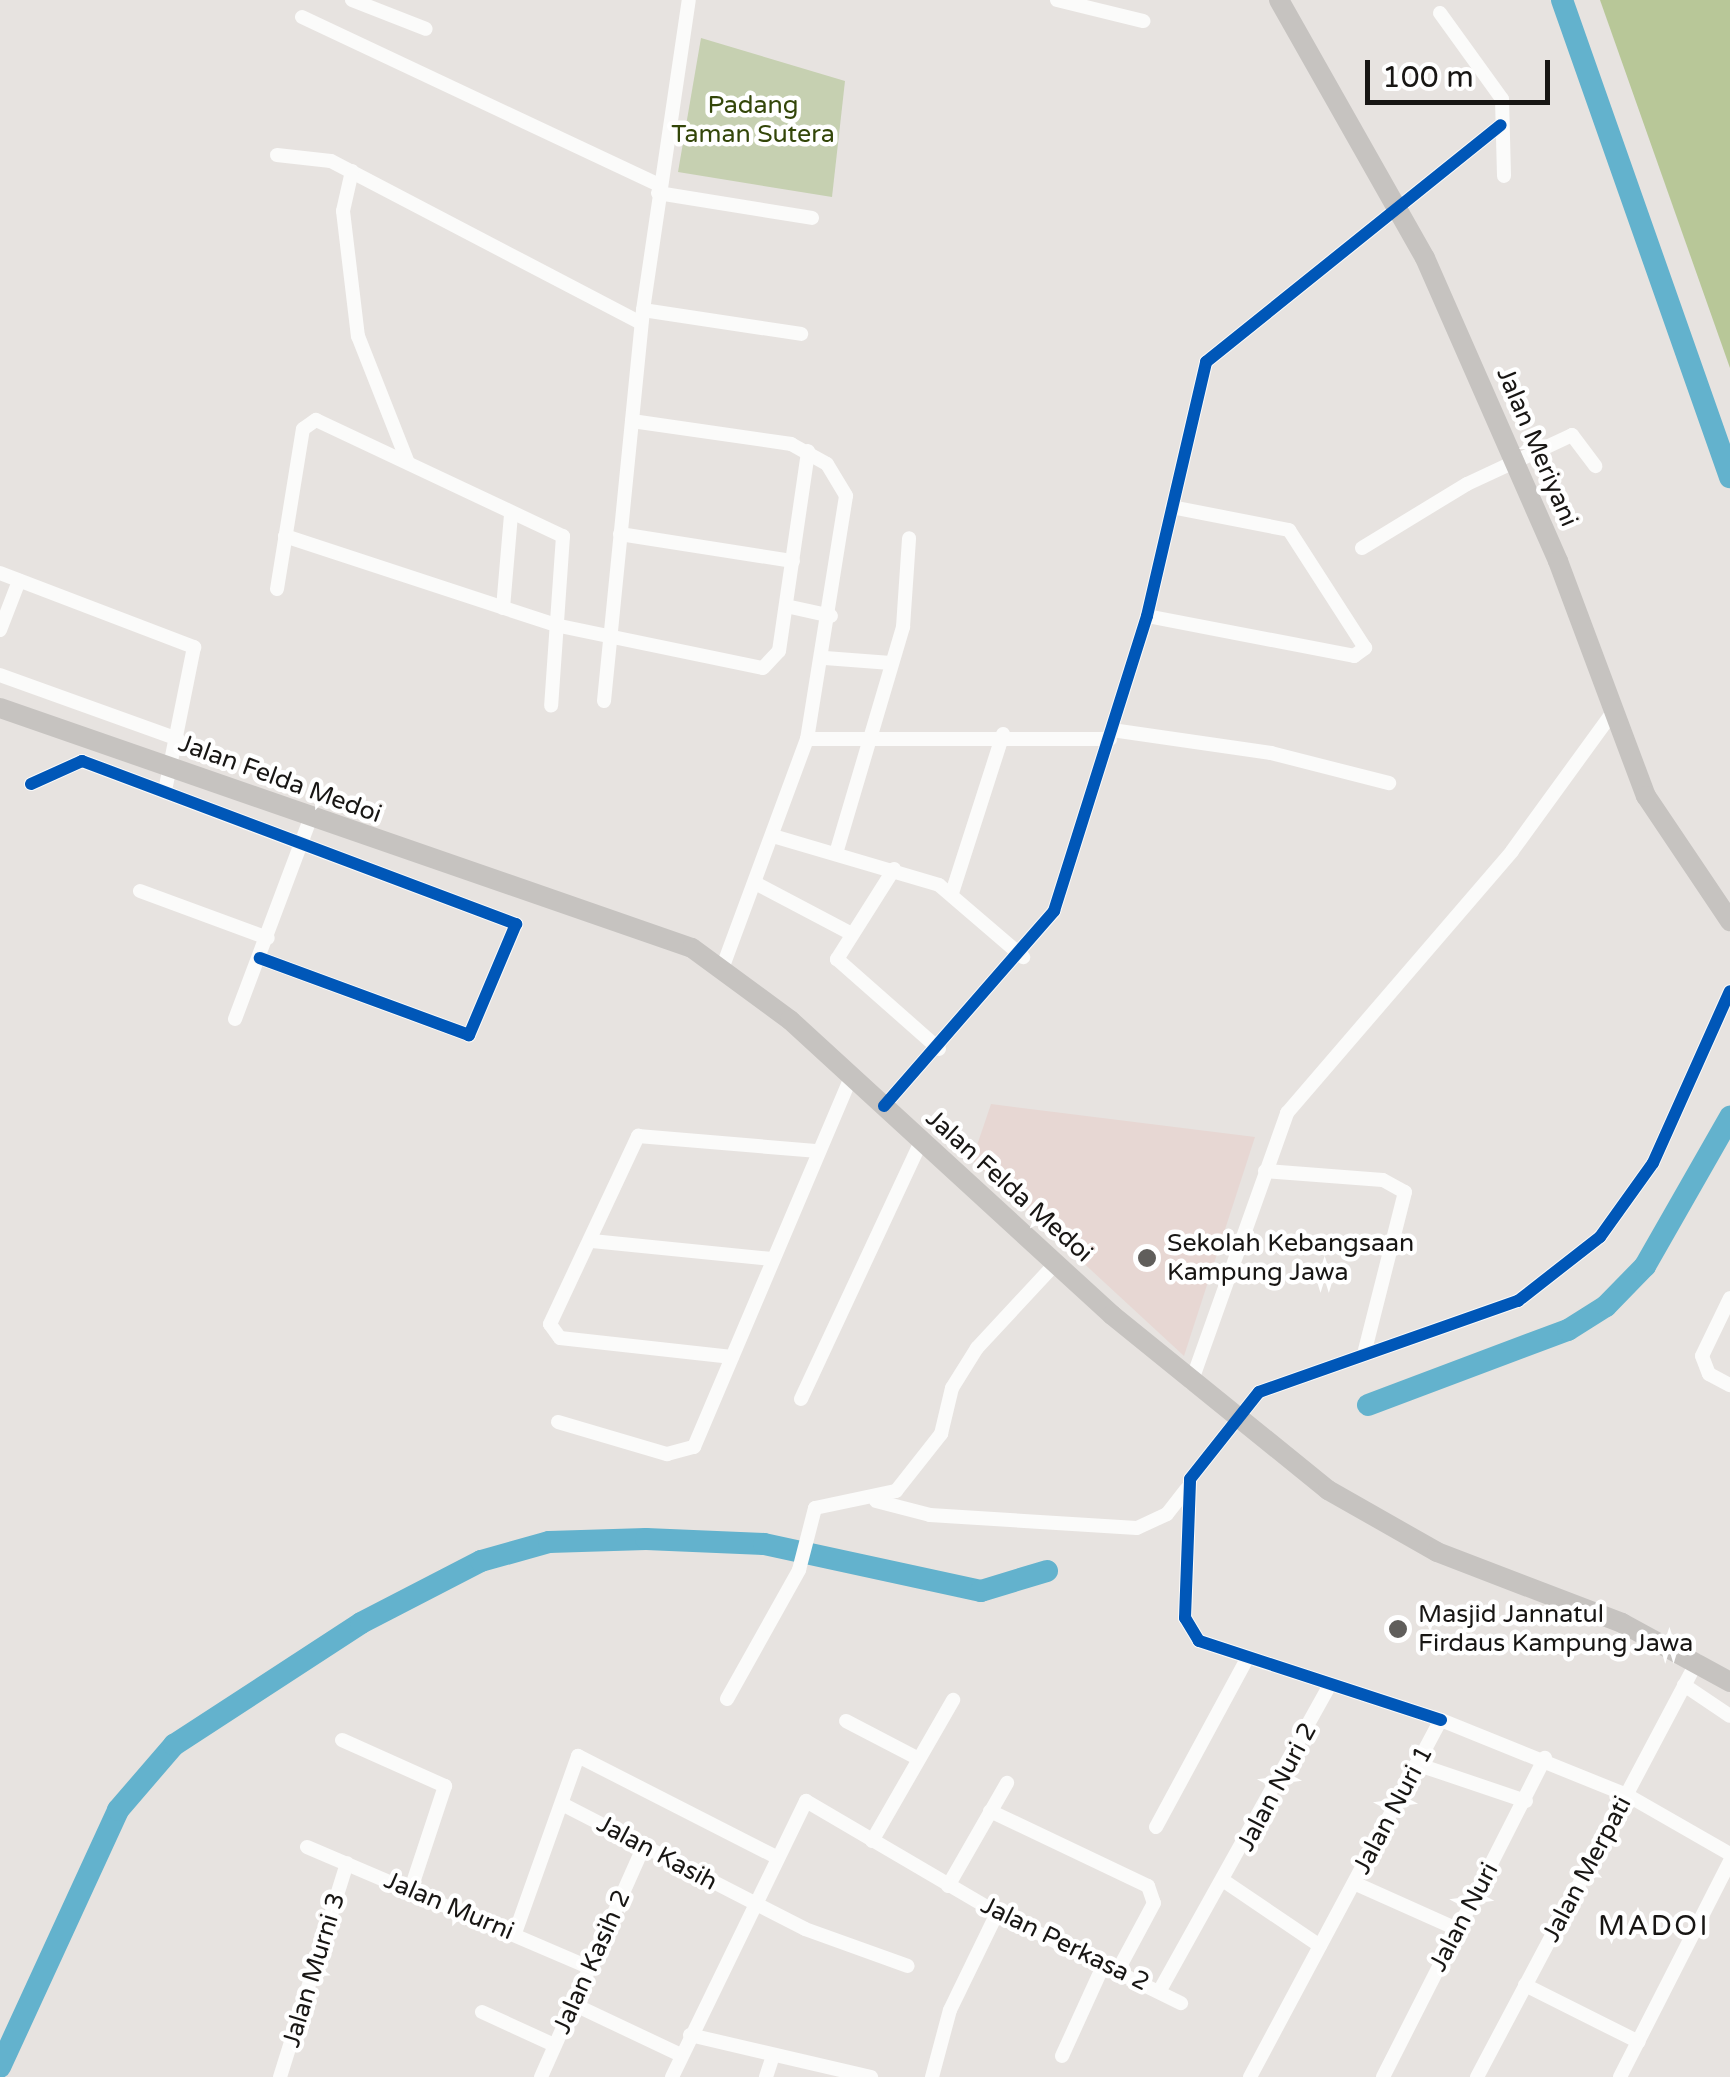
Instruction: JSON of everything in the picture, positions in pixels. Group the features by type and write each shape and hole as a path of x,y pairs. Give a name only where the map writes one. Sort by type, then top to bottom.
{"main road":[{"name":"Jalan Meriyani","path":"1279,0 1398,202 1514,460 1646,796 1730,921"},
{"name":"Jalan Felda Medoi","path":"0,708 311,818 648,928 723,966 1234,1418 1406,1538 1697,1661 1730,1682"}],"street":[{"path":"352,0 426,29"},
{"path":"604,701 642,316 689,0"},
{"path":"1057,0 1143,21"},
{"path":"1440,14 1496,88 1504,176"},
{"path":"302,18 658,190 812,218"},
{"path":"884,1106 1023,957 1054,910 1147,616 1206,362 1398,202 1501,125"},
{"path":"277,155 310,154 352,171 642,316 801,334"},
{"path":"352,171 343,212 358,336 408,464"},
{"path":"632,421 808,451 836,472 846,496 825,658 807,738 757,884 723,966"},
{"path":"277,588 306,423 322,422 564,539 551,706"},
{"path":"1362,548 1514,460 1576,434 1595,466"},
{"path":"285,536 555,625 763,668 778,656 808,451"},
{"path":"1147,616 1354,656 1365,648 1289,530 1172,507"},
{"path":"503,608 511,514"},
{"path":"620,534 793,562"},
{"path":"836,850 874,742 911,585 909,538"},
{"path":"0,573 194,647 165,791"},
{"path":"0,630 19,580"},
{"path":"786,606 831,616"},
{"path":"825,658 891,663"},
{"path":"0,674 178,740"},
{"path":"1191,1383 1265,1171 1293,1106 1512,852 1613,712"},
{"path":"807,738 874,742 1003,734 1111,734 1272,753 1390,783"},
{"path":"952,892 1003,734"},
{"path":"31,784 78,761 512,917 510,944 469,1035 260,958"},
{"path":"234,1019 311,818"},
{"path":"773,836 836,850 952,892 1023,957"},
{"path":"894,869 852,934 840,964 939,1049"},
{"path":"757,884 852,934"},
{"path":"140,891 268,938"},
{"path":"726,1699 792,1585 812,1515 829,1500 876,1500 930,1514 1138,1528 1167,1514 1234,1418 1260,1392 1365,1350 1518,1301 1600,1238 1653,1163 1730,990"},
{"path":"558,1422 686,1454 851,1078"},
{"path":"732,1356 555,1337 550,1324 638,1136 818,1152"},
{"path":"801,1399 922,1140"},
{"path":"1265,1171 1383,1180 1405,1192 1365,1350"},
{"path":"592,1241 772,1259"},
{"path":"876,1500 912,1476 942,1434 960,1372 1056,1262"},
{"path":"1729,1300 1702,1356 1709,1374 1730,1385"},
{"path":"1187,1489 1185,1618 1199,1641 1441,1720"},
{"path":"1156,1827 1246,1659"},
{"name":"Jalan Merpati","path":"1477,2077 1697,1661"},
{"path":"1684,1685 1730,1716"},
{"name":"Jalan Nuri 2","path":"1160,1990 1225,1886 1330,1686"},
{"path":"872,1841 953,1700"},
{"name":"Jalan Nuri 1","path":"1250,2077 1441,1720 1545,1758 1627,1794 1730,1858 1620,2077"},
{"path":"846,1721 918,1758"},
{"path":"342,1740 445,1786 411,1889"},
{"path":"515,1932 562,1804 585,1756 776,1858 751,1902 672,2077"},
{"name":"Jalan Nuri","path":"1382,2077 1545,1758"},
{"path":"1416,1764 1526,1801"},
{"path":"948,1886 1007,1783"},
{"name":"Jalan Perkasa 2","path":"776,1858 806,1801 996,1913 1181,2003"},
{"name":"Jalan Kasih","path":"562,1804 751,1902 908,1966"},
{"path":"990,1811 1148,1886 1154,1904 1111,1967 1062,2056"},
{"name":"Jalan Kasih 2","path":"541,2077 644,1846"},
{"name":"Jalan Murni","path":"307,1847 515,1932 590,1968"},
{"name":"Jalan Murni 3","path":"280,2077 347,1863"},
{"path":"1354,1882 1457,1929"},
{"path":"1225,1886 1320,1946"},
{"path":"932,2077 950,2010 996,1913"},
{"path":"1526,1985 1639,2042"},
{"path":"573,2004 681,2055"},
{"path":"482,2012 554,2046"},
{"path":"690,2035 871,2077"},
{"path":"766,2077 774,2056"}],"shaded area":[{"name":"Sekolah Kebangsaan Kampung Jawa","path":"991,1104 1255,1137 1184,1356 972,1160"}],"green space":[{"path":"1600,0 1730,0 1730,368"},
{"name":"Padang Taman Sutera","path":"701,38 845,81 832,197 678,172"}],"waterway":[{"path":"1562,0 1730,477"},
{"path":"1368,1405 1568,1330 1606,1306 1645,1266 1730,1117"},
{"path":"0,2067 118,1810 174,1745 361,1623 481,1561 549,1542 646,1539 764,1544 981,1591 1047,1571"}],"cycle path":[{"path":"884,1106 1054,911 1147,616 1206,362 1501,125"},
{"path":"31,784 82,761 516,924 469,1035 260,958"},
{"path":"1441,1720 1199,1641 1185,1618 1190,1479 1259,1392 1518,1301 1600,1237 1653,1163 1730,991"}],"place":[{"name":"Sekolah Kebangsaan Kampung Jawa","path":"1147,1258"},
{"name":"Masjid Jannatul Firdaus Kampung Jawa","path":"1398,1629"}],"district":[{"name":"MADOI","path":"1654,1926"}]}
